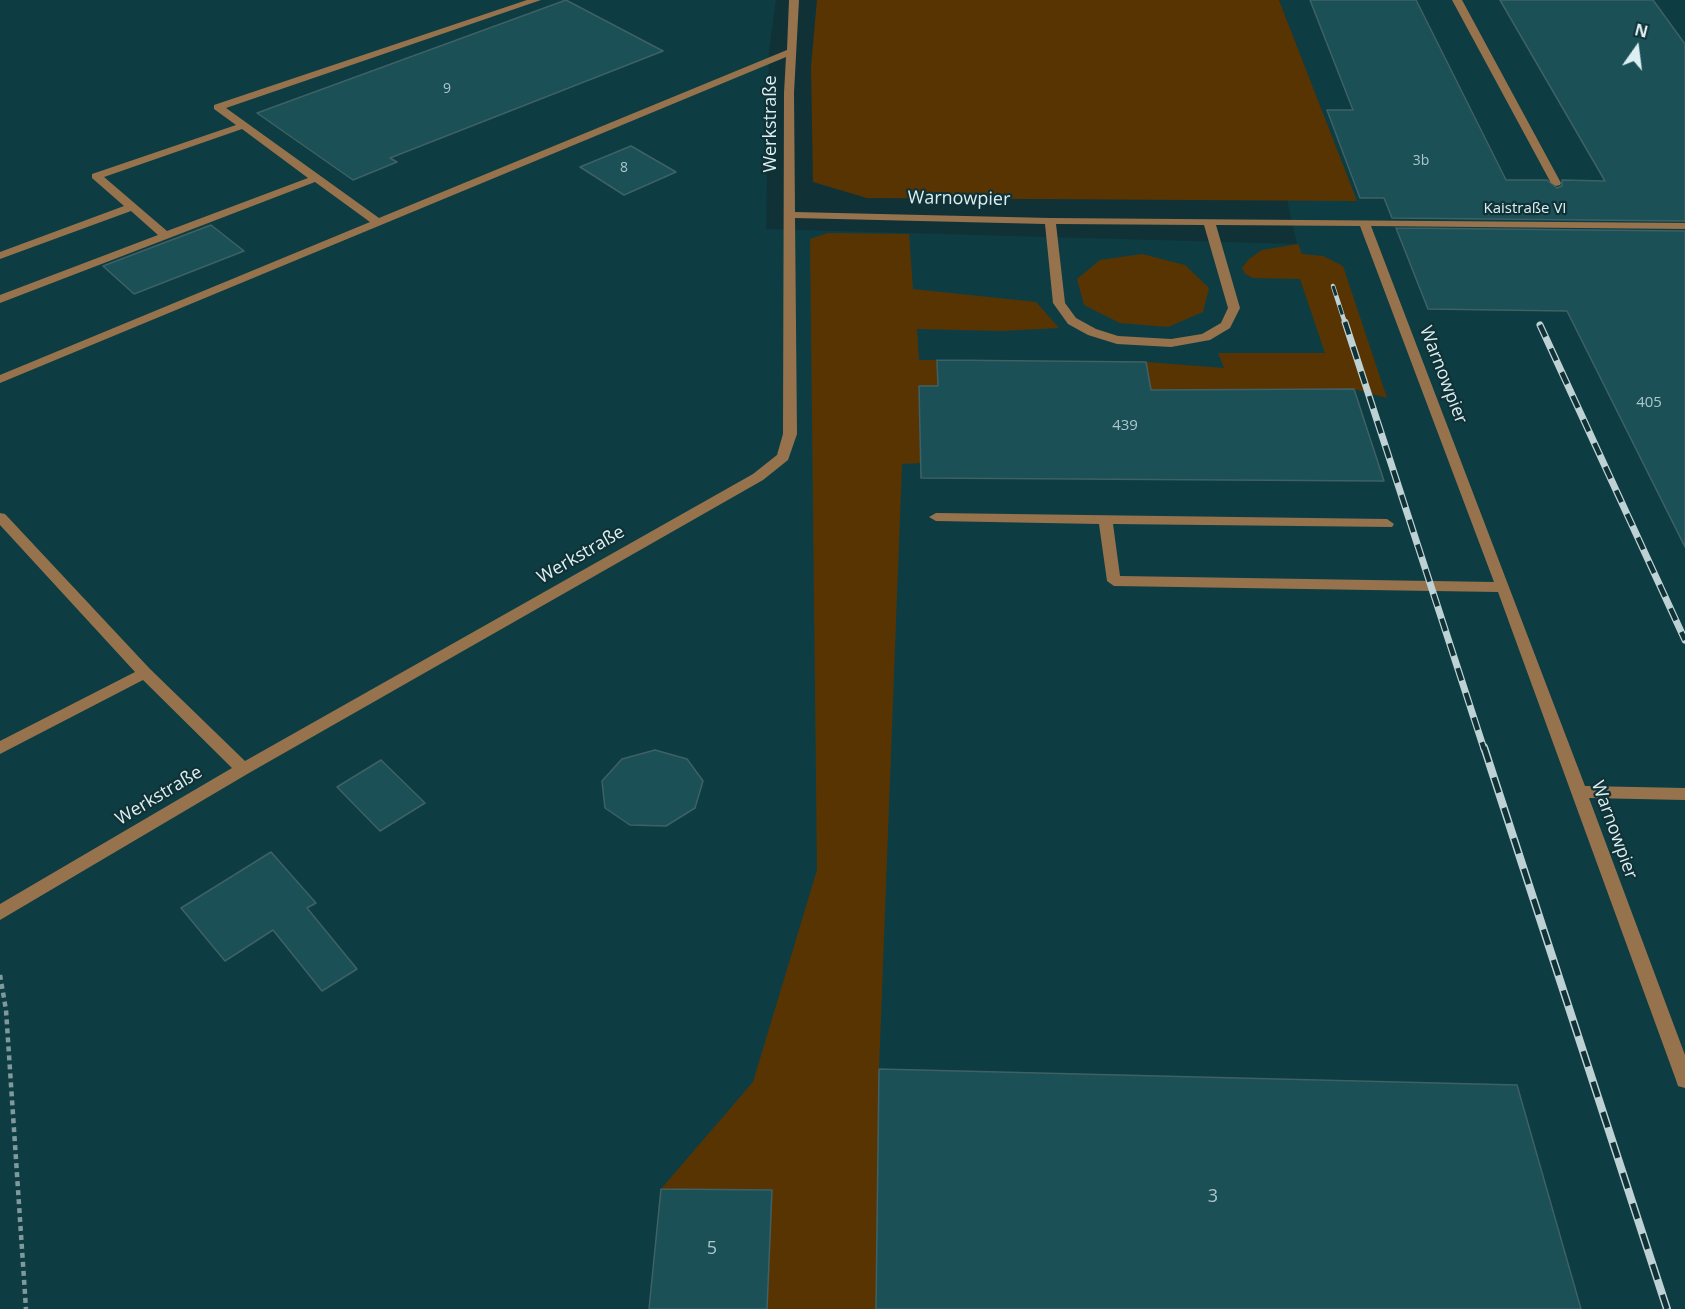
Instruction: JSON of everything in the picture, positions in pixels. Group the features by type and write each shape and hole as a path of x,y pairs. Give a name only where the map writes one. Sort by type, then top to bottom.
{"street":[{"path":"378,223 242,126 218,106 536,0"},
{"name":"Werkstraße","path":"0,913 243,769 758,477 783,457 790,434 790,52 794,0"},
{"path":"1457,0 1556,183"},
{"path":"0,379 790,52"},
{"path":"166,236 96,176 242,126"},
{"path":"0,299 317,178"},
{"path":"0,256 132,207"},
{"name":"Warnowpier","path":"790,215 1050,221 1364,223 1503,587 1685,1080"},
{"path":"1050,221 1059,303 1072,321 1092,332 1118,340 1171,343 1206,337 1226,324 1234,308 1209,222"},
{"name":"Kaistraße VI","path":"1364,223 1685,226"},
{"path":"0,517 146,673 243,769"},
{"path":"936,518 1387,524"},
{"path":"1105,520 1114,581 1503,587"},
{"path":"0,748 146,673"},
{"path":"1579,792 1685,794"}],"path":[{"path":"0,975 6,1010 26,1309"}],"shaded area":[{"path":"0,0 776,0 769,49 766,229 1297,244 1287,200 1356,200 1279,0 1685,0 1685,1309 0,1309"},
{"path":"817,0 1279,0 1357,201 867,198 813,182 811,67"},
{"path":"828,233 909,234 913,289 1036,302 1059,328 1001,331 917,329 919,360 937,360 938,386 919,386 921,463 902,464 879,1069 876,1309 767,1309 771,1190 661,1189 753,1082 817,870 810,239"},
{"path":"1298,244 1302,254 1323,256 1343,266 1387,398 1354,389 1151,390 1146,362 1224,368 1218,353 1325,353 1300,279 1253,278 1245,274 1242,268 1249,259 1262,250"},
{"path":"1142,254 1185,265 1209,288 1203,312 1168,327 1120,323 1084,305 1077,279 1100,260"}],"building":[{"path":"566,0 663,51 390,158 397,162 353,180 257,113"},
{"path":"1310,0 1416,0 1506,180 1547,180 1557,188 1562,186 1562,180 1605,181 1500,0 1653,0 1685,44 1685,221 1392,218 1384,198 1360,198 1327,110 1353,110"},
{"path":"631,146 676,172 624,195 580,167"},
{"path":"211,225 244,251 134,294 103,266"},
{"path":"1396,228 1685,231 1685,547 1567,311 1428,309"},
{"path":"937,360 1146,362 1151,390 1354,389 1384,481 921,478 919,386 938,386"},
{"path":"655,750 687,759 703,781 695,808 666,826 630,825 605,808 602,781 622,759"},
{"path":"381,760 425,803 380,831 337,787"},
{"path":"271,852 316,903 307,908 357,969 322,991 273,930 225,961 181,908"},
{"path":"879,1069 1517,1085 1581,1309 876,1309"},
{"path":"661,1189 772,1190 767,1309 649,1309"}],"railway":[{"path":"1333,286 1345,323"},
{"path":"1345,322 1484,749"},
{"path":"1540,325 1685,640"},
{"path":"1484,747 1667,1309"}]}
